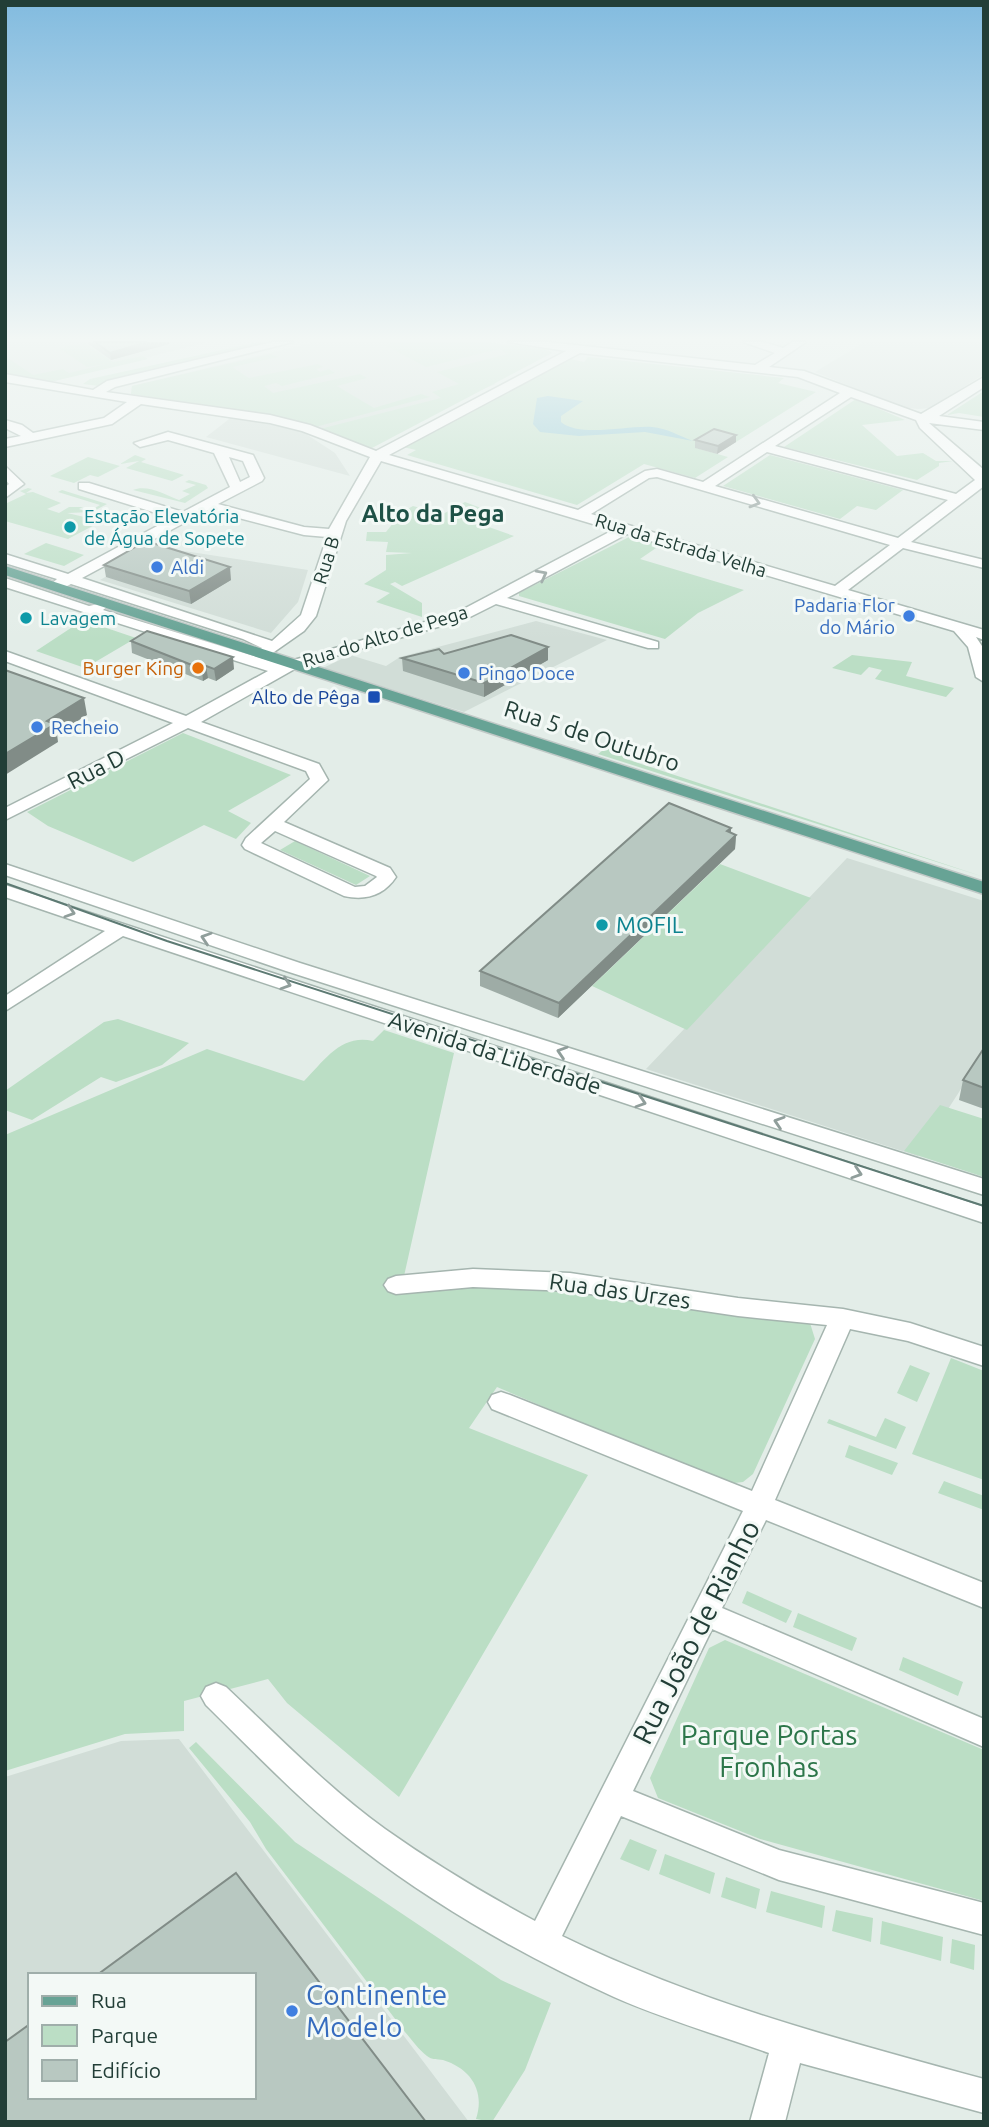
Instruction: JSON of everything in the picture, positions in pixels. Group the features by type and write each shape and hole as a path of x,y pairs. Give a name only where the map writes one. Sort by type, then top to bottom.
{"main road":[{"name":"Rua 5 de Outubro","path":"5,570 30,584 63,582 107,603 268,650 288,666 984,888"}],"street":[{"path":"140,443 147,441"},
{"path":"63,582 257,478 248,458 187,441"},
{"name":"Rua da Estrada Velha","path":"332,441 958,628 981,649"},
{"path":"377,456 403,441"},
{"path":"704,487 773,441"},
{"path":"838,592 983,478 942,441"},
{"path":"764,447 959,499"},
{"path":"219,450 237,489"},
{"name":"Rua B","path":"268,650 299,628 308,615 325,571 334,534 377,456"},
{"path":"5,470 17,484 5,494"},
{"path":"580,514 648,473 661,474 901,544 984,564"},
{"path":"84,486 183,517"},
{"path":"205,505 304,531 334,534"},
{"name":"Rua do Alto de Pega","path":"188,722 288,666 445,622 625,529"},
{"name":"Rua 5 de Outubro","path":"5,558 63,582 248,636 268,650"},
{"name":"Rua 5 de Outubro","path":"5,582 30,584 90,611 288,666"},
{"path":"496,598 653,645"},
{"path":"90,611 107,603"},
{"path":"981,649 984,677"},
{"path":"5,656 317,771 319,780 272,823 253,842 254,848 351,892 368,892 387,877 272,823"},
{"name":"Rua D","path":"5,815 188,722"},
{"name":"Avenida da Liberdade","path":"5,869 293,967 984,1187"},
{"name":"Avenida da Liberdade","path":"5,891 984,1215"},
{"path":"5,1005 121,929"},
{"name":"Rua das Urzes","path":"396,1285 473,1278 570,1282 738,1307 843,1318 911,1332 984,1357"},
{"name":"Rua João de Rianho","path":"541,1943 759,1506 843,1318"},
{"path":"501,1402 984,1596"},
{"path":"704,1613 984,1733"},
{"path":"216,1696 294,1771 373,1838 449,1891 541,1943 626,1985 789,2043 984,2096"},
{"path":"613,1798 779,1865 984,1919"},
{"path":"767,2122 789,2043"}],"shaded area":[{"path":"222,441 317,441 335,453 350,476"},
{"path":"158,547 308,570 298,602 271,633 100,580"},
{"path":"536,621 607,640 464,712 323,668 350,655 386,666 400,657"},
{"path":"847,858 984,901 984,1053 918,1156 646,1069"},
{"path":"179,1739 469,2122 5,2122 5,1777 121,1741"}],"green space":[{"path":"344,441 385,441 372,448"},
{"path":"414,441 706,441 696,448 728,457 695,478 644,464 577,505 407,455 416,450 403,447"},
{"path":"793,441 880,441 897,456 923,453 936,461 953,461 939,463 939,466 917,480 784,447"},
{"path":"135,455 146,459 141,462 184,475 172,481 126,468 139,461 120,464"},
{"path":"770,455 903,490 876,510 857,506 840,519 723,486"},
{"path":"88,457 120,466 98,477 90,475 74,483 50,476"},
{"path":"189,480 208,488 185,503 133,490 151,489 179,500 190,494 182,491 196,485 185,482"},
{"path":"32,489 26,493 33,492 61,503 47,509 59,513 69,507 83,507 79,509 88,512 100,505 58,492 62,490 107,504 92,512 67,513 102,521 68,539 5,521 5,504 26,494 20,491"},
{"path":"465,502 481,508 466,519 514,536 402,586 395,582 390,584 422,603 422,617 376,602 390,593 364,584 386,570 386,555 412,553 386,552 388,542 366,541 367,532 386,532 402,512 413,506 443,514"},
{"path":"631,536 656,543 651,546 656,548 640,559 744,590 698,613 665,639 519,596 519,593"},
{"path":"46,543 84,555 64,566 24,554"},
{"path":"83,620 136,638 85,668 36,651"},
{"path":"852,655 912,662 906,676 954,688 946,697 875,679 882,670 869,667 861,675 832,668"},
{"path":"183,733 291,775 228,811 251,823 236,839 204,825 133,862 48,826 27,812"},
{"path":"615,741 623,745 623,758 984,877 598,754"},
{"path":"295,841 370,876 356,885 280,850"},
{"path":"720,864 811,898 687,1030 592,986"},
{"path":"118,1019 189,1043 162,1065 116,1082 101,1077 32,1120 5,1110 5,1091 104,1022"},
{"path":"384,1030 454,1053 402,1285 548,1281 810,1323 815,1339 753,1474 743,1482 726,1484 497,1387 469,1428 588,1475 399,1797 287,1703 268,1679 184,1701 184,1731 125,1734 5,1771 5,1135 207,1049 304,1081 334,1050 352,1041 373,1041"},
{"path":"940,1105 984,1119 984,1177 904,1151"},
{"path":"951,1358 984,1371 984,1480 912,1454"},
{"path":"910,1365 930,1373 917,1402 897,1393"},
{"path":"885,1418 906,1427 896,1449 827,1423 829,1419 876,1437"},
{"path":"849,1445 898,1463 892,1475 845,1457"},
{"path":"944,1481 984,1496 984,1510 938,1493"},
{"path":"747,1591 792,1611 786,1623 742,1603"},
{"path":"798,1613 857,1638 852,1651 793,1627"},
{"name":"Parque Portas Fronhas","path":"725,1640 984,1750 984,1901 760,1839 658,1798 650,1778 709,1648"},
{"path":"903,1657 963,1682 958,1696 899,1670"},
{"path":"196,1742 295,1842 501,1980 551,2003 525,2070 492,2122 476,2119 479,2100 469,2076 453,2064 427,2056 405,2032 266,1849 250,1822 189,1748"},
{"path":"630,1839 657,1850 649,1871 620,1859"},
{"path":"665,1854 715,1873 710,1894 659,1874"},
{"path":"726,1877 760,1889 756,1909 721,1897"},
{"path":"771,1891 825,1906 822,1928 766,1912"},
{"path":"836,1910 873,1918 871,1942 832,1931"},
{"path":"882,1921 943,1937 941,1961 880,1944"},
{"path":"952,1939 975,1945 974,1970 950,1963"}],"building":[{"path":"700,441 726,441 718,446"},
{"path":"146,541 230,567 189,591 104,565"},
{"path":"147,631 233,657 214,669 206,666 202,669 131,641"},
{"path":"511,635 548,647 484,683 402,658 439,649 444,654"},
{"name":"Recheio","path":"5,670 84,698 47,721 55,724 5,754"},
{"name":"MOFIL","path":"669,803 731,828 727,831 736,835 559,1003 480,971"},
{"path":"984,1048 984,1088 963,1080"},
{"name":"Continente Modelo","path":"236,1873 426,2122 5,2122 5,2042 28,2025 28,2099 256,2099 256,1973 100,1973"}],"tram line":[{"path":"5,883 167,941 984,1206"}],"place":[{"name":"Estação Elevatória de Água de Sopete","path":"70,527"},
{"name":"Aldi","path":"157,567"},
{"name":"Padaria Flor do Mário","path":"909,616"},
{"name":"Lavagem","path":"26,618"},
{"name":"Burger King","path":"198,668"},
{"name":"Pingo Doce","path":"464,673"},
{"name":"Alto de Pêga","path":"374,697"},
{"name":"Recheio","path":"37,727"},
{"name":"MOFIL","path":"602,925"},
{"name":"Continente Modelo","path":"292,2011"}],"district":[{"name":"Alto da Pega","path":"433,514"}]}
